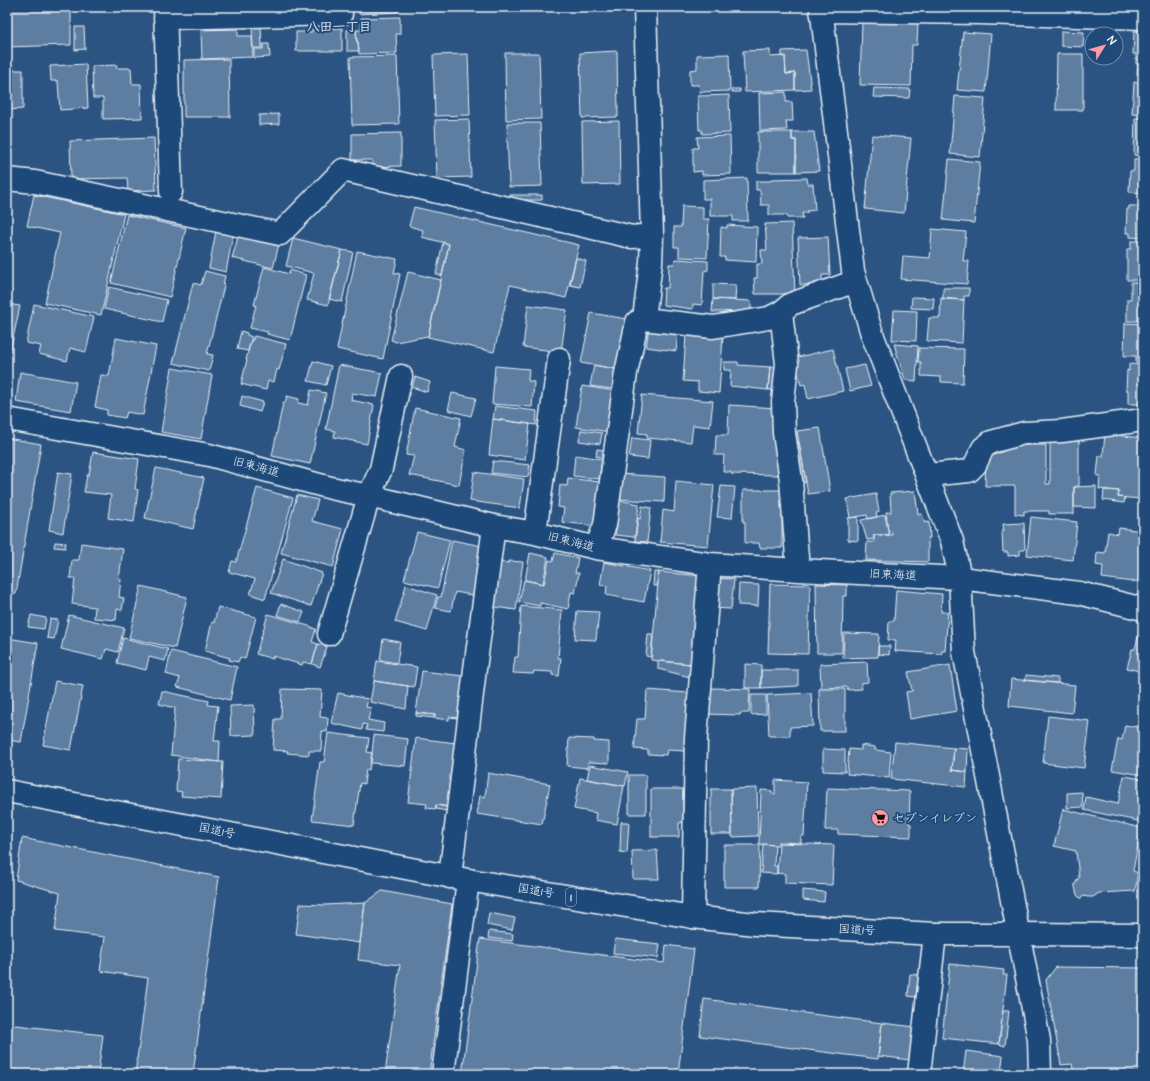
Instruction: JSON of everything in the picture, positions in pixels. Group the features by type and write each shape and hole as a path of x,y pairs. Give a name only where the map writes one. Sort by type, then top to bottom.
{"main road":[{"path":"644,319 651,262 652,235 645,7"},
{"path":"1040,1074 1039,1040 964,652 960,578 952,541 872,334 853,270 821,9 979,10 1143,18"},
{"path":"171,192 165,12 341,14"},
{"path":"7,179 35,182 280,234 342,170 632,237 652,235"},
{"path":"596,548 605,525 626,373 637,322 644,319 713,327 769,318 781,312 791,304 856,282"},
{"path":"781,312 786,364 783,402 784,434 791,480 798,570"},
{"path":"535,533 559,360"},
{"path":"329,634 369,496 381,469 401,376"},
{"name":"旧東海道","path":"7,419 210,455 332,488 596,548 710,564 960,578 1079,593 1143,609"},
{"path":"927,475 969,471 975,465 983,448 991,442 1024,433 1062,431 1143,420"},
{"path":"443,1074 475,669 494,526"},
{"path":"693,917 696,738 710,564"},
{"name":"国道1号","path":"7,791 459,878 693,917 755,924 935,934 1143,935"},
{"path":"919,1074 935,934"}],"building":[{"path":"7,7 71,7 71,45 7,47"},
{"path":"346,7 359,7 359,11 346,11"},
{"path":"359,7 398,7 398,12 359,14"},
{"path":"400,17 400,34 396,34 397,53 359,54 356,30 361,30 361,18"},
{"path":"862,22 918,23 917,45 912,45 911,86 860,85"},
{"path":"75,27 84,27 85,49 75,50"},
{"path":"252,27 261,27 262,48 253,48"},
{"path":"342,28 342,51 296,51 296,32 312,32 312,29"},
{"path":"238,29 238,36 252,36 253,57 202,59 201,30"},
{"path":"347,30 356,30 359,51 347,51"},
{"path":"1061,31 1084,32 1083,47 1061,46"},
{"path":"1134,31 1143,31 1143,75 1137,74 1138,64 1136,64 1136,54 1133,54"},
{"path":"963,32 991,34 986,92 957,90"},
{"path":"263,44 269,44 270,57 254,58 254,49 263,49"},
{"path":"770,50 770,57 785,56 786,74 795,73 795,90 745,92 743,51"},
{"path":"806,50 811,89 795,90 795,73 786,74 785,56 782,57 782,51"},
{"path":"617,51 618,117 582,118 580,53"},
{"path":"505,53 539,53 541,119 506,120"},
{"path":"468,54 470,115 435,116 433,55"},
{"path":"729,54 730,91 700,92 699,85 690,85 690,70 697,69 697,55"},
{"path":"1057,54 1083,54 1083,110 1056,110"},
{"path":"397,56 399,124 352,125 350,57"},
{"path":"229,59 230,117 184,117 184,60"},
{"path":"86,64 88,108 60,110 58,81 51,81 50,66"},
{"path":"117,65 116,68 131,68 132,84 141,84 142,118 103,119 103,98 93,98 92,66"},
{"path":"7,70 23,70 23,109 7,110"},
{"path":"1142,75 1143,115 1132,114 1134,82 1141,83"},
{"path":"874,88 910,89 909,98 873,97"},
{"path":"732,89 740,89 740,92 732,92"},
{"path":"786,92 786,102 792,102 793,121 786,121 787,130 760,131 759,93"},
{"path":"729,95 730,133 702,134 702,130 699,130 698,96"},
{"path":"955,96 985,98 980,157 950,154"},
{"path":"279,114 279,124 259,125 259,115"},
{"path":"1135,118 1143,118 1143,156 1134,155"},
{"path":"469,119 471,177 437,178 435,120"},
{"path":"619,121 620,184 583,185 582,122"},
{"path":"507,123 540,123 542,186 509,187"},
{"path":"758,132 792,132 792,140 796,140 796,172 758,172"},
{"path":"792,132 814,132 819,171 796,172 796,140 792,140"},
{"path":"401,133 401,166 372,167 372,160 352,160 352,134"},
{"path":"872,135 911,138 904,213 865,209"},
{"path":"730,136 731,174 702,175 702,171 693,172 693,148 698,148 697,137"},
{"path":"154,138 156,190 128,191 127,178 71,179 70,141"},
{"path":"949,159 980,162 974,223 943,220"},
{"path":"1134,159 1143,159 1143,193 1129,192 1130,171 1134,171"},
{"path":"747,178 748,221 733,221 733,216 710,216 710,199 703,199 703,180"},
{"path":"807,178 808,184 813,184 815,210 802,213 803,218 787,218 787,215 769,215 769,205 761,205 760,190 756,190 756,181"},
{"path":"34,195 124,214 101,315 45,303 60,233 27,226"},
{"path":"509,195 542,195 542,200 509,200"},
{"path":"1140,200 1143,200 1143,238 1130,237 1130,233 1126,233 1127,209 1129,209 1129,206 1139,206"},
{"path":"682,206 703,207 703,219 709,219 707,258 679,257 679,247 674,247 674,227 681,227"},
{"path":"414,207 579,245 566,298 510,285 494,352 428,337 449,244 422,237 423,230 409,226"},
{"path":"127,215 186,228 170,297 111,283"},
{"path":"792,223 795,294 755,294 754,278 757,278 757,264 762,264 761,250 767,250 765,224"},
{"path":"727,225 757,227 756,262 725,260 725,257 720,257 721,227 727,228"},
{"path":"932,229 966,232 963,261 969,261 967,284 901,279 903,256 930,258"},
{"path":"216,231 233,234 226,272 209,268"},
{"path":"239,234 279,244 273,268 232,258"},
{"path":"828,237 830,275 822,275 822,284 800,285 798,238"},
{"path":"293,238 342,250 328,305 307,300 314,273 286,266"},
{"path":"1131,241 1143,241 1143,280 1127,280 1127,249 1131,249"},
{"path":"443,242 449,244 442,276 436,274"},
{"path":"342,250 353,252 342,302 329,299"},
{"path":"357,251 397,259 394,273 400,274 383,359 337,349"},
{"path":"576,258 586,261 580,287 570,285"},
{"path":"675,259 708,261 708,270 704,271 702,305 693,304 693,309 663,305 664,288 668,288 669,264 674,264"},
{"path":"264,267 289,274 290,270 306,275 290,340 267,334 268,332 250,328 256,305 254,305"},
{"path":"205,271 225,276 224,286 207,354 213,355 209,371 173,363 193,283 201,285"},
{"path":"408,272 441,280 428,336 396,342 391,340"},
{"path":"1131,282 1143,283 1143,321 1127,321 1127,299 1131,299"},
{"path":"713,284 736,285 735,300 713,299"},
{"path":"109,287 167,300 162,322 104,309"},
{"path":"943,288 969,288 969,296 964,296 964,300 943,299"},
{"path":"912,297 934,298 933,309 911,308"},
{"path":"941,298 964,300 962,343 927,341 929,318 940,318"},
{"path":"713,299 751,301 751,311 712,312"},
{"path":"7,304 20,306 7,366"},
{"path":"34,304 94,317 86,352 70,348 67,361 39,354 41,346 26,343"},
{"path":"528,305 567,310 561,352 523,347"},
{"path":"894,310 917,311 916,341 892,340"},
{"path":"591,313 627,319 616,369 581,363"},
{"path":"1125,323 1143,324 1143,363 1136,363 1136,356 1124,356"},
{"path":"649,327 678,331 676,351 646,347"},
{"path":"241,331 252,337 248,351 237,349"},
{"path":"686,334 723,337 719,393 698,391 698,382 683,381"},
{"path":"254,336 286,344 274,382 268,381 266,390 241,384 251,340 253,340"},
{"path":"116,338 156,346 143,415 127,412 125,418 107,415 107,410 95,407 101,375 109,376"},
{"path":"894,344 918,346 916,381 905,380"},
{"path":"919,348 964,349 963,383 941,382 941,377 921,376 921,362 918,362"},
{"path":"833,349 843,391 808,399 805,384 801,385 794,358"},
{"path":"313,361 331,366 326,385 308,381"},
{"path":"724,362 738,362 738,365 770,367 768,390 730,386 731,370 724,370"},
{"path":"1129,364 1143,365 1143,404 1128,404 1128,390 1126,390 1127,370 1129,371"},
{"path":"339,365 382,373 377,397 352,393 351,400 374,405 367,444 334,437 335,431 326,429"},
{"path":"594,365 616,369 612,389 590,386"},
{"path":"865,365 871,386 850,391 845,369"},
{"path":"495,366 529,369 528,381 534,382 532,407 492,404"},
{"path":"770,367 779,367 777,390 768,390"},
{"path":"172,368 212,375 201,439 161,432"},
{"path":"20,372 76,382 71,411 16,402"},
{"path":"415,377 430,382 427,392 412,387"},
{"path":"582,386 615,391 610,432 576,427"},
{"path":"311,390 326,393 310,464 272,456 283,403 285,403 287,396 299,399 298,403 308,405"},
{"path":"452,393 476,398 471,416 448,410"},
{"path":"642,395 713,401 710,427 693,425 691,442 647,438 647,434 638,433"},
{"path":"242,396 263,402 260,412 240,406"},
{"path":"729,405 776,408 779,439 778,475 731,474 731,472 723,472 724,455 715,455 716,435 728,435"},
{"path":"495,406 537,411 536,425 493,419"},
{"path":"415,408 461,418 455,447 466,450 459,485 409,475 414,456 406,455"},
{"path":"493,419 530,424 525,460 489,455"},
{"path":"820,428 830,491 808,494 797,431"},
{"path":"581,430 602,433 600,444 579,441"},
{"path":"1105,434 1143,438 1143,482 1141,499 1118,497 1119,491 1099,489 1100,476 1097,475 1099,456 1103,456"},
{"path":"7,438 41,444 16,594 7,593"},
{"path":"632,438 650,440 648,459 629,457"},
{"path":"1050,441 1079,441 1079,486 1074,487 1074,514 1049,514 1049,511 1024,511 1024,515 1015,514 1015,486 985,486 986,458 1020,445 1046,445 1046,484 1050,484"},
{"path":"799,442 806,482 802,483 795,443"},
{"path":"597,449 609,451 608,458 596,456"},
{"path":"93,452 139,459 135,489 138,490 134,522 108,518 111,495 84,492"},
{"path":"575,455 602,459 599,479 573,476"},
{"path":"493,461 530,465 528,477 491,473"},
{"path":"156,468 204,478 193,529 145,518"},
{"path":"58,472 72,474 63,533 49,530"},
{"path":"474,472 524,479 520,508 470,501"},
{"path":"619,474 665,477 664,502 618,499"},
{"path":"568,478 599,482 595,526 562,522 564,508 558,507 560,485 567,486"},
{"path":"676,481 714,485 708,546 660,542 663,510 674,512"},
{"path":"721,486 735,487 732,518 717,517"},
{"path":"1096,486 1096,508 1074,507 1074,487"},
{"path":"257,488 293,498 265,599 250,594 255,579 229,572 232,561 236,562"},
{"path":"743,490 782,490 782,548 760,548 759,543 745,543 745,522 743,522"},
{"path":"1104,490 1119,491 1118,497 1125,498 1124,503 1103,500"},
{"path":"915,491 918,514 922,514 925,523 929,522 930,538 928,538 928,562 866,560 867,542 874,542 874,535 892,535 892,532 888,532 886,512 891,512 890,493"},
{"path":"876,494 879,512 876,513 877,517 868,519 867,515 850,518 847,499"},
{"path":"297,495 318,500 312,521 343,529 333,567 281,553"},
{"path":"618,500 639,504 635,537 615,535"},
{"path":"642,506 651,508 647,542 635,541 638,518 640,519"},
{"path":"885,515 889,535 874,535 874,539 867,540 861,520"},
{"path":"858,517 858,541 848,540 848,518"},
{"path":"1031,517 1077,522 1073,560 1027,555"},
{"path":"1024,523 1025,550 1020,550 1020,555 1008,556 1008,552 1003,552 1003,524"},
{"path":"1119,528 1143,531 1143,582 1102,578 1103,566 1096,565 1097,552 1105,553 1108,532 1118,534"},
{"path":"417,532 450,540 438,588 404,580"},
{"path":"452,540 482,546 475,584 480,585 477,596 455,592 451,611 435,608 438,597 441,597"},
{"path":"55,542 66,543 65,548 54,547"},
{"path":"81,543 123,549 119,579 121,579 119,597 124,598 122,610 117,609 116,620 94,618 95,607 72,604 75,578 70,578 72,560 79,560"},
{"path":"530,553 548,557 543,584 525,580"},
{"path":"555,553 578,558 575,573 579,573 575,593 571,592 568,609 540,603 540,606 519,602 524,580 544,584 549,560 553,561"},
{"path":"283,559 322,573 311,606 271,593"},
{"path":"509,561 523,562 516,610 494,607 500,562 509,563"},
{"path":"604,562 650,571 644,602 606,595 607,586 600,585"},
{"path":"654,572 659,572 657,586 653,586"},
{"path":"659,572 701,576 697,591 691,664 651,660"},
{"path":"713,578 734,579 731,609 710,608"},
{"path":"739,584 759,585 758,606 738,605"},
{"path":"770,584 810,585 808,654 768,653"},
{"path":"816,584 847,585 847,596 843,596 842,653 817,653"},
{"path":"406,585 437,595 427,631 395,622"},
{"path":"141,586 187,597 175,648 129,638"},
{"path":"896,590 942,594 941,612 948,612 945,651 942,651 941,654 895,651 896,640 888,640 889,621 894,621"},
{"path":"281,604 304,612 300,622 277,615"},
{"path":"521,606 562,610 558,658 561,658 559,676 552,675 552,672 534,671 533,674 513,673 515,657 518,657"},
{"path":"218,607 256,617 245,659 240,657 238,662 229,660 230,658 205,651 212,622 214,623"},
{"path":"577,611 599,612 596,640 575,639"},
{"path":"268,614 316,629 312,642 318,644 312,664 303,662 302,665 273,656 273,659 256,654"},
{"path":"31,615 46,618 44,629 28,627"},
{"path":"69,615 124,628 118,652 106,649 103,659 61,649"},
{"path":"50,619 58,620 54,639 47,638"},
{"path":"844,633 879,634 878,657 843,658"},
{"path":"1139,633 1143,634 1143,672 1127,668 1132,649 1135,649"},
{"path":"648,634 653,634 651,657 646,656"},
{"path":"7,638 38,643 21,742 7,740"},
{"path":"123,638 168,649 165,661 149,657 146,670 117,663"},
{"path":"383,639 400,642 397,663 380,660"},
{"path":"318,644 327,647 320,667 312,664"},
{"path":"878,646 890,646 889,655 878,654"},
{"path":"171,651 237,667 230,700 177,687 180,678 166,674"},
{"path":"377,661 417,667 414,687 374,681"},
{"path":"658,661 691,664 690,677 658,669"},
{"path":"867,662 868,682 861,683 862,689 848,690 847,687 821,688 820,664"},
{"path":"745,664 761,665 761,688 745,688"},
{"path":"950,665 957,711 910,719 906,692 912,691 908,672"},
{"path":"761,670 798,670 798,686 761,688"},
{"path":"422,671 463,676 458,718 449,717 449,720 434,718 435,715 416,713"},
{"path":"1026,675 1058,678 1058,683 1025,680"},
{"path":"1011,679 1075,685 1072,713 1009,706"},
{"path":"55,681 83,686 71,750 43,745"},
{"path":"374,681 408,686 406,709 370,702"},
{"path":"711,688 750,689 749,713 740,713 740,715 705,714 706,705 710,704"},
{"path":"282,689 322,690 320,717 328,718 327,732 322,731 321,751 309,751 309,755 273,750 275,719 281,719"},
{"path":"819,689 845,689 845,731 820,731"},
{"path":"647,690 689,693 685,751 667,750 666,755 648,754 648,750 634,749 637,719 645,719"},
{"path":"162,691 209,701 208,705 218,706 214,741 220,741 219,762 171,755 175,708 159,704"},
{"path":"338,693 368,699 366,707 371,708 368,720 384,723 383,732 366,730 367,725 363,724 362,730 331,723"},
{"path":"811,693 813,726 790,727 790,736 769,736 767,695"},
{"path":"751,695 766,695 766,714 751,715"},
{"path":"254,705 255,735 231,736 230,706"},
{"path":"416,713 435,715 434,718 416,716"},
{"path":"1048,716 1090,721 1084,768 1043,763"},
{"path":"1125,725 1143,728 1143,775 1112,770 1118,739 1122,740"},
{"path":"328,733 369,738 367,752 372,753 369,770 366,769 364,784 360,783 354,825 312,820 320,762 324,762"},
{"path":"374,735 408,739 405,766 371,763"},
{"path":"416,738 456,743 449,807 436,805 436,809 426,808 427,804 408,802"},
{"path":"569,738 594,739 594,741 609,742 609,763 588,762 588,768 567,766"},
{"path":"895,742 954,748 952,770 967,772 966,787 891,779"},
{"path":"861,745 875,747 875,750 891,752 889,778 847,774 849,749 861,750"},
{"path":"954,748 968,749 967,772 952,770"},
{"path":"823,749 845,750 845,772 823,771"},
{"path":"178,759 223,762 221,799 181,796 182,792 176,791"},
{"path":"590,765 628,772 625,786 587,779"},
{"path":"488,773 550,784 542,824 477,814 480,796 485,797"},
{"path":"629,775 646,775 646,814 629,814"},
{"path":"1124,776 1143,779 1143,799 1138,821 1084,810 1086,797 1118,804"},
{"path":"580,778 624,786 617,824 595,820 596,813 574,809"},
{"path":"775,780 807,782 804,836 801,836 801,843 778,842 778,845 759,844 761,790 772,791 772,794 775,794"},
{"path":"757,788 758,836 732,837 731,789"},
{"path":"827,788 910,791 909,824 911,824 911,837 838,834 838,830 825,830"},
{"path":"651,789 683,789 683,822 679,823 679,837 651,837"},
{"path":"711,789 731,789 732,834 711,834"},
{"path":"1082,792 1083,807 1067,808 1067,793"},
{"path":"436,805 449,807 447,811 436,809"},
{"path":"1063,809 1141,828 1133,871 1138,873 1135,891 1099,893 1093,897 1083,896 1081,899 1077,895 1075,884 1079,877 1076,851 1054,846"},
{"path":"621,822 629,822 627,853 620,852"},
{"path":"22,838 219,877 193,1074 135,1074 148,978 100,971 105,937 55,931 60,893 16,880"},
{"path":"779,843 834,845 832,885 785,883 785,874 777,873"},
{"path":"763,844 775,845 774,866 777,866 777,874 761,873"},
{"path":"724,845 760,845 759,887 724,887"},
{"path":"657,850 659,879 633,879 632,851"},
{"path":"803,890 825,892 824,902 803,900"},
{"path":"382,891 452,904 429,1074 385,1074 400,965 358,960 365,903"},
{"path":"365,903 360,943 296,934 300,904 325,905"},
{"path":"489,913 515,918 512,930 487,925"},
{"path":"489,931 513,934 512,941 488,938"},
{"path":"480,939 664,963 666,945 694,949 678,1074 462,1074"},
{"path":"615,939 660,944 658,958 613,953"},
{"path":"950,964 1004,970 1003,975 1007,975 999,1044 942,1038"},
{"path":"1056,967 1143,968 1143,1074 1074,1074 1072,1064 1061,1065 1046,980"},
{"path":"910,974 919,975 916,997 908,996"},
{"path":"704,999 882,1023 878,1059 700,1036"},
{"path":"1003,1011 1009,1011 1005,1046 999,1044"},
{"path":"882,1023 915,1027 911,1060 878,1056"},
{"path":"7,1024 103,1035 98,1074 7,1074"},
{"path":"966,1051 1003,1056 1001,1074 963,1074"}],"place":[{"name":"セブンイレブン","path":"880,818"}],"district":[{"name":"八田一丁目","path":"339,27"}]}
